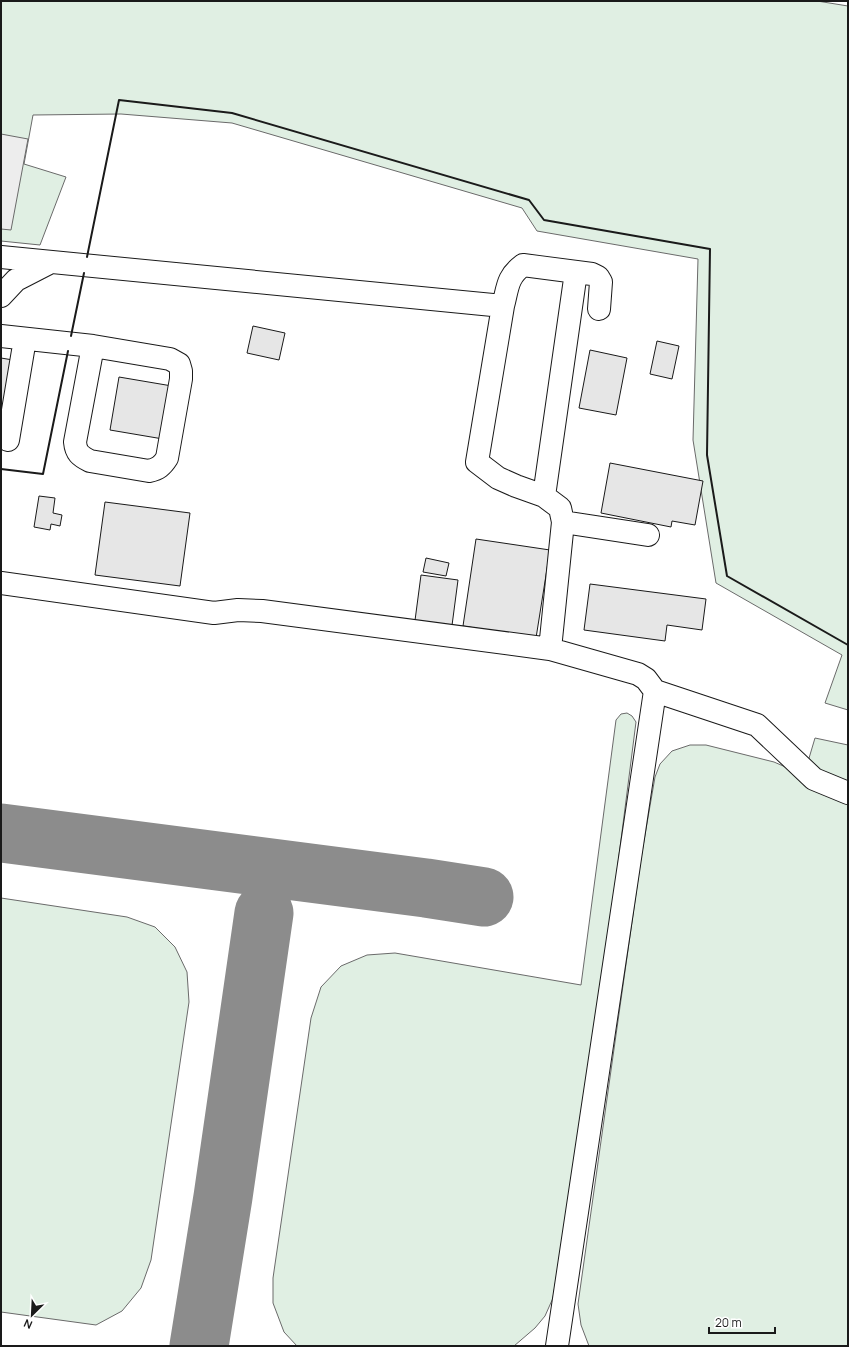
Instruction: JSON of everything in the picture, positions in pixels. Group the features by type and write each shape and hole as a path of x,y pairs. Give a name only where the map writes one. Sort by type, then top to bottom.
{"lane":[{"path":"1,257 503,306"},
{"path":"1,296 16,280 51,262"},
{"path":"550,649 563,522 560,508 544,496 498,478 477,462 503,306 509,281 514,272 523,264 592,274 598,277 602,282 599,309"},
{"path":"544,496 576,272"},
{"path":"1,336 93,346 170,358 179,364 181,379 167,458 157,469 149,472 90,461 76,452 75,442 93,346"},
{"path":"8,440 25,339"},
{"path":"563,522 648,535"},
{"path":"1,583 214,614 238,610 262,611 550,649 638,674 646,679 656,691 757,725 814,779 848,793"},
{"path":"557,1346 656,691"}],"green space":[{"path":"1,1 817,1 848,6 848,710 825,703 842,655 716,583 693,440 698,259 537,231 522,208 232,123 121,114 33,115 24,164 66,177 40,245 1,241"},
{"path":"627,713 632,716 636,722 602,989 553,1298 545,1316 535,1328 514,1346 297,1346 284,1332 273,1303 273,1278 311,1018 321,987 341,966 367,955 395,953 581,985 616,720 621,714"},
{"path":"815,738 848,745 848,1346 589,1346 581,1325 578,1304 641,858 655,777 660,764 672,751 690,745 706,745 774,762 804,775"},
{"path":"1,898 127,917 155,927 175,947 187,972 189,1002 151,1260 141,1288 122,1311 96,1325 1,1312"}],"shaded area":[{"path":"1,134 28,139 11,230 1,229"}],"building":[{"path":"253,326 285,333 279,360 247,353"},
{"path":"657,341 679,346 672,379 650,374"},
{"path":"590,350 627,358 616,415 579,408"},
{"path":"1,358 13,360 1,428"},
{"path":"119,377 172,386 163,439 110,430"},
{"path":"610,463 703,481 695,525 672,521 671,527 601,513"},
{"path":"39,496 55,498 53,513 62,515 60,526 51,524 50,530 34,527"},
{"path":"105,502 190,513 180,586 95,575"},
{"path":"476,539 550,550 536,638 463,626"},
{"path":"426,558 449,563 446,576 423,572"},
{"path":"421,575 458,580 451,633 414,628"},
{"path":"590,584 706,599 702,630 667,625 665,641 584,630"}],"taxiway":[{"path":"1,833 426,888 484,897"},
{"path":"199,1346 223,1197 264,913"}],"wall":[{"path":"87,257 119,100 232,113 529,200 544,220 710,249 707,455 727,576 848,645"},
{"path":"71,336 84,273"},
{"path":"1,469 43,474 68,351"}]}
